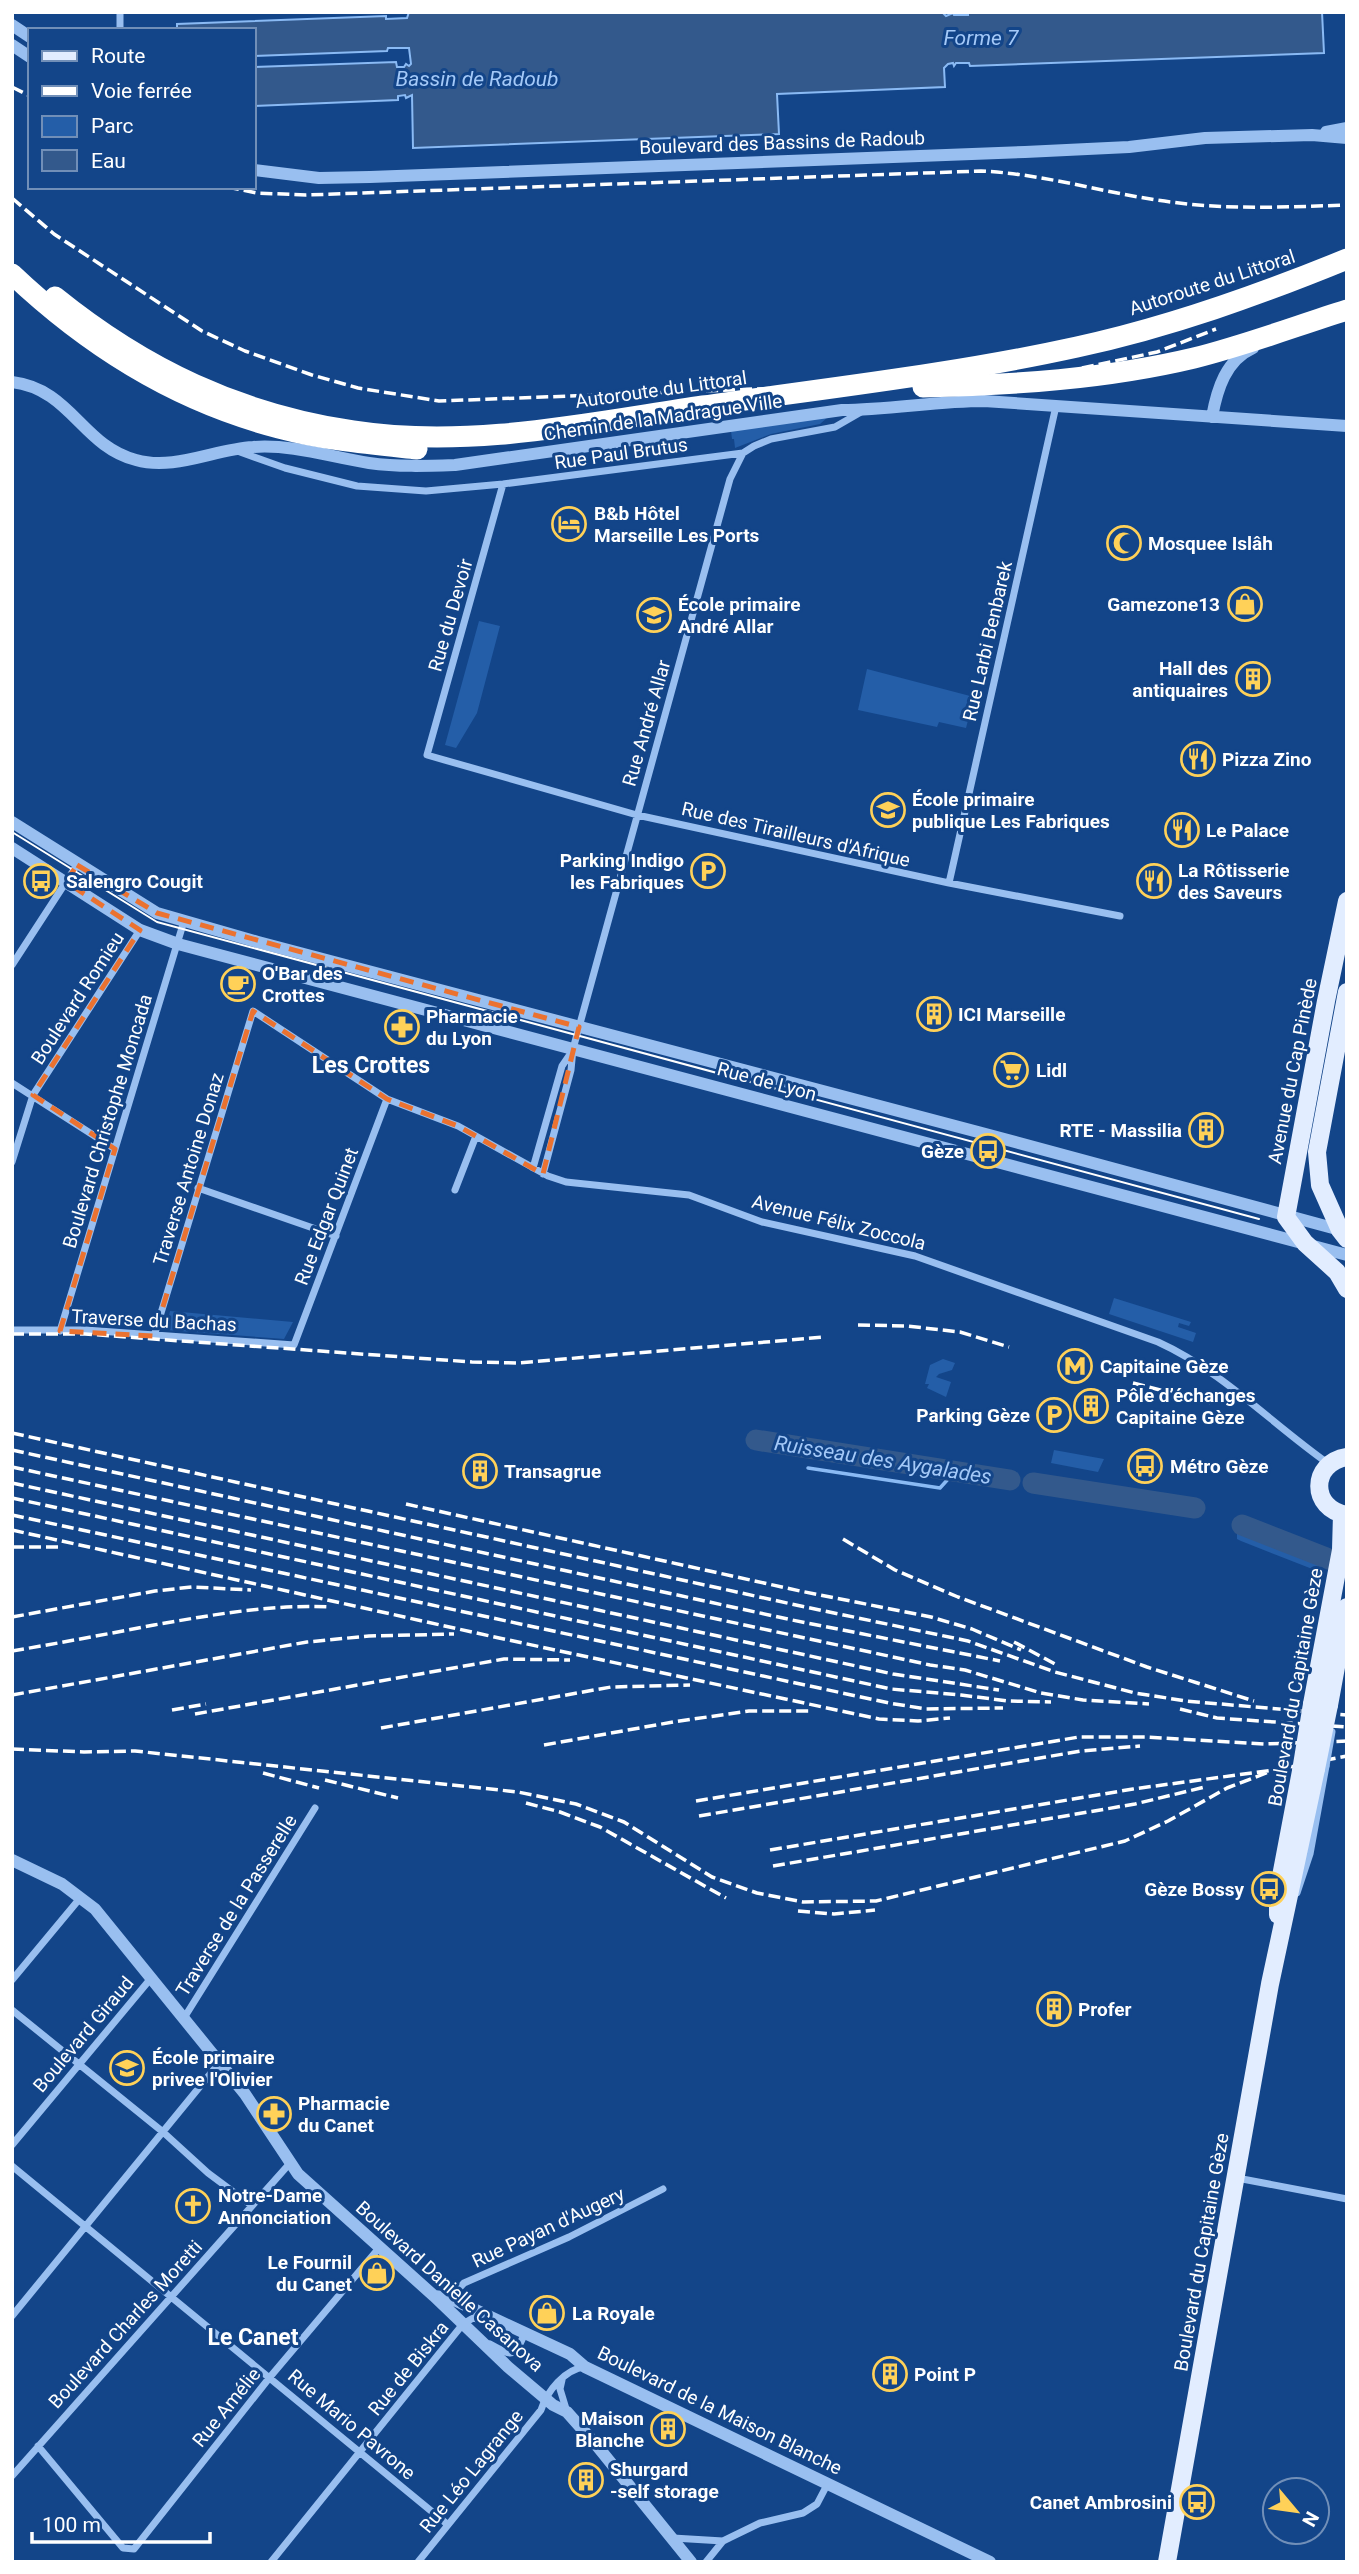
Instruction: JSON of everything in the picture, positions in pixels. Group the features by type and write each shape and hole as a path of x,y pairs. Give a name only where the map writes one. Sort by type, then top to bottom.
{"highway":[{"name":"Autoroute du Littoral","path":"12,258 104,335 140,358 210,392 248,407 317,425 395,436 439,437 485,435 561,426 988,365 1079,347 1189,317 1283,286 1347,259"},
{"name":"Autoroute du Littoral","path":"12,274 65,321 97,344 159,382 235,414 279,428 348,442 417,449 468,449 923,387 1081,359 1258,307 1347,272"},
{"path":"923,387 981,386 1123,372 1235,347 1347,310"}],"main road":[{"name":"Avenue du Cap Pinède","path":"1286,1217 1347,901"},
{"name":"Avenue du Cap Pinède","path":"1345,1234 1320,1185 1317,1152 1347,992"},
{"path":"1286,1217 1305,1243 1337,1272 1347,1289"},
{"path":"1329,1464 1347,1457"},
{"name":"Boulevard du Capitaine Gèze","path":"1326,1705 1335,1583 1344,1514 1327,1506 1320,1494 1320,1477 1329,1464"},
{"name":"Boulevard du Capitaine Gèze","path":"1167,2562 1278,1950 1278,1892 1314,1768 1347,1607"}],"street":[{"path":"12,25 28,36"},
{"path":"12,45 28,56"},
{"name":"Boulevard des Bassins de Radoub","path":"1312,135 1347,128"},
{"name":"Boulevard des Bassins de Radoub","path":"256,170 318,178 370,177 1034,152 1129,147 1205,138 1312,135 1347,138"},
{"path":"1212,417 1218,390 1234,360 1242,354 1251,348 1347,318"},
{"name":"Chemin de la Madrague Ville","path":"12,382 27,384 49,395 66,407 96,440 116,453 139,461 169,462 250,447 272,446 369,463 410,467 455,465 842,410 954,401 1347,426"},
{"name":"Rue Larbi Benbarek","path":"949,883 1056,406"},
{"path":"743,453 771,439 835,427 865,410"},
{"name":"Rue Paul Brutus","path":"231,451 357,486 426,491 503,484 743,453"},
{"name":"Rue André Allar","path":"543,1174 571,1070 573,1049 729,483 743,453"},
{"name":"Rue du Devoir","path":"426,755 503,484"},
{"name":"Rue des Tirailleurs d'Afrique","path":"426,755 637,816 949,883 1120,916"},
{"name":"Rue de Lyon","path":"12,822 157,913 978,1132 1345,1234"},
{"name":"Rue de Lyon","path":"12,848 140,930 178,944 1347,1255"},
{"path":"12,965 77,865"},
{"name":"Boulevard Christophe Moncada","path":"60,1331 184,921"},
{"name":"Boulevard Romieu","path":"12,1162 33,1095 140,930"},
{"name":"Avenue Félix Zoccola","path":"253,1011 387,1099 458,1126 543,1174 566,1182 689,1195 762,1222 915,1256 1158,1342 1190,1357 1329,1464"},
{"name":"Traverse Antoine Donaz","path":"154,1336 253,1011"},
{"name":"Rue André Allar","path":"533,1168 562,1066 573,1049"},
{"path":"12,1083 115,1149"},
{"name":"Rue Edgar Quinet","path":"294,1345 387,1099"},
{"path":"455,1190 476,1136"},
{"path":"198,1188 335,1236"},
{"name":"Traverse du Bachas","path":"12,1331 60,1331 294,1345"},
{"name":"Boulevard du Capitaine Gèze","path":"1278,1950 1307,1865 1314,1768 1326,1705 1347,1652"},
{"name":"Traverse de la Passerelle","path":"184,2018 315,1808"},
{"name":"Boulevard Danielle Casanova","path":"12,1860 62,1884 95,1909 245,2094 299,2174 508,2367 552,2405 568,2412 691,2562"},
{"path":"12,1980 81,1897"},
{"name":"Boulevard Giraud","path":"12,2145 152,1977"},
{"path":"12,2011 163,2132 208,2173 251,2205"},
{"path":"12,2316 220,2062"},
{"name":"Boulevard Charles Moretti","path":"12,2476 291,2162"},
{"name":"Rue Mario Pavrone","path":"12,2166 447,2524"},
{"path":"1235,2178 1347,2199"},
{"name":"Rue Payan d'Augery","path":"450,2298 464,2283 569,2237 663,2189"},
{"name":"Rue Amélie","path":"38,2446 123,2548 134,2549 270,2377 379,2248"},
{"name":"Boulevard de la Maison Blanche","path":"434,2296 450,2298 570,2354 585,2367 990,2562"},
{"path":"463,2324 474,2318 510,2326"},
{"name":"Rue de Biskra","path":"271,2562 463,2324"},
{"path":"474,2335 512,2354 519,2346 524,2333"},
{"name":"Rue Léo Lagrange","path":"418,2562 541,2410 545,2397 575,2368 585,2367"},
{"path":"562,2379 560,2389 568,2412"},
{"path":"706,2562 723,2541 760,2523 811,2510 828,2483"},
{"path":"672,2538 723,2541"}],"highlighted area":[{"path":"77,865 157,913 579,1027 543,1174 458,1126 387,1099 253,1011 154,1336 60,1331 115,1149 33,1095 140,930 66,882"}],"green space":[{"path":"828,417 820,424 771,434 735,448 732,439 731,431"},
{"path":"479,621 500,626 477,713 456,748 445,745"},
{"path":"867,669 974,697 966,728 939,722 937,727 858,710"},
{"path":"1114,1298 1191,1322 1189,1326 1179,1323 1178,1327 1196,1333 1193,1342 1109,1314"},
{"path":"170,1311 293,1322 284,1339 166,1330"},
{"path":"943,1359 955,1363 952,1370 936,1377 951,1382 946,1397 927,1388 929,1384 925,1384 930,1365"},
{"path":"1054,1450 1104,1459 1098,1472 1051,1463"},
{"path":"1237,1531 1321,1566 1320,1572 1241,1541 1237,1539"}],"water":[{"name":"Bassin de Radoub","path":"409,12 942,12 946,16 953,13 968,15 968,12 1322,12 1324,53 970,66 969,63 956,63 954,66 953,63 944,68 945,87 777,94 779,134 413,148 412,95 406,98 405,95 398,96 398,100 256,106 256,67 396,62 397,67 404,67 411,64 409,48 256,56 256,28 177,28 177,24 386,16 386,19 407,18"}],"waterway":[{"name":"Ruisseau des Aygalades","path":"756,1440 1010,1480"},
{"path":"808,1468 940,1488 949,1478 970,1473"},
{"name":"Ruisseau des Aygalades","path":"1033,1483 1195,1508"},
{"name":"Ruisseau des Aygalades","path":"1242,1525 1347,1566"}],"tram line":[{"path":"12,832 157,922 1259,1219"}],"railway":[{"path":"12,87 28,95"},
{"path":"237,189 257,193 306,195 981,171 1029,176 1193,205 1347,205"},
{"path":"12,198 54,234 202,331 245,351 358,388 439,401 781,388"},
{"path":"1082,368 1157,352 1216,329"},
{"path":"858,1325 907,1326 960,1332 1009,1347"},
{"path":"12,1334 85,1334 517,1363 825,1337"},
{"path":"1133,1383 1211,1403"},
{"path":"12,1433 968,1641 1055,1672 1135,1693 1186,1701 1347,1715"},
{"path":"12,1450 792,1620 1000,1661"},
{"path":"12,1467 930,1665 965,1670 1041,1693 1083,1700 1149,1704"},
{"path":"12,1483 893,1674 999,1690"},
{"path":"12,1498 891,1689 1008,1701 1051,1702"},
{"path":"406,1504 800,1591 931,1617 972,1629 1021,1650"},
{"path":"12,1515 889,1703 926,1709 1003,1708"},
{"path":"12,1530 879,1719 918,1721 950,1718"},
{"path":"843,1539 895,1570 958,1597 1147,1667 1254,1701"},
{"path":"12,1547 58,1547"},
{"path":"12,1617 155,1591 192,1587 251,1590"},
{"path":"12,1651 220,1614 285,1607 329,1607"},
{"path":"12,1695 307,1642 369,1636 454,1634"},
{"path":"1014,1642 1057,1665"},
{"path":"195,1714 504,1659 570,1660"},
{"path":"381,1728 611,1687 690,1685"},
{"path":"172,1710 206,1704"},
{"path":"1180,1709 1217,1718 1347,1727"},
{"path":"544,1745 749,1711 809,1711"},
{"path":"696,1801 1079,1737 1146,1737 1264,1744 1347,1741"},
{"path":"699,1816 1081,1751 1140,1746"},
{"path":"12,1749 135,1751 518,1792 576,1804 624,1822 712,1877 757,1893 803,1902 876,1901 1125,1841 1227,1788 1274,1770"},
{"path":"770,1850 1347,1756"},
{"path":"263,1773 319,1788"},
{"path":"325,1780 398,1798"},
{"path":"773,1866 1135,1804 1205,1787"},
{"path":"526,1803 600,1827 726,1898"},
{"path":"798,1911 834,1914 875,1910"}],"place":[{"name":"B&b Hôtel Marseille Les Ports","path":"569,524"},
{"name":"Mosquee Islâh","path":"1124,543"},
{"name":"Gamezone13","path":"1245,604"},
{"name":"École primaire André Allar","path":"654,615"},
{"name":"Hall des antiquaires","path":"1253,679"},
{"name":"Pizza Zino","path":"1198,759"},
{"name":"École primaire publique Les Fabriques","path":"888,810"},
{"name":"Le Palace","path":"1182,830"},
{"name":"Parking Indigo les Fabriques","path":"708,871"},
{"name":"Salengro Cougit","path":"41,881"},
{"name":"La Rôtisserie des Saveurs","path":"1154,881"},
{"name":"O'Bar des Crottes","path":"238,984"},
{"name":"ICI Marseille","path":"934,1014"},
{"name":"Pharmacie du Lyon","path":"402,1027"},
{"name":"Lidl","path":"1011,1070"},
{"name":"RTE - Massilia","path":"1206,1130"},
{"name":"Gèze","path":"988,1151"},
{"name":"Capitaine Gèze","path":"1075,1366"},
{"name":"Pôle d’échanges Capitaine Gèze","path":"1091,1406"},
{"name":"Parking Gèze","path":"1054,1415"},
{"name":"Métro Gèze","path":"1145,1466"},
{"name":"Transagrue","path":"480,1471"},
{"name":"Gèze Bossy","path":"1269,1889"},
{"name":"Profer","path":"1054,2009"},
{"name":"École primaire privee l'Olivier","path":"127,2068"},
{"name":"Pharmacie du Canet","path":"274,2114"},
{"name":"Notre-Dame Annonciation","path":"193,2206"},
{"name":"Le Fournil du Canet","path":"377,2273"},
{"name":"La Royale","path":"547,2313"},
{"name":"Point P","path":"890,2374"},
{"name":"Maison Blanche","path":"668,2429"},
{"name":"Shurgard -self storage","path":"586,2480"},
{"name":"Canet Ambrosini","path":"1197,2502"}],"district":[{"name":"Les Crottes","path":"371,1065"},
{"name":"Le Canet","path":"253,2337"}],"water label":[{"name":"Forme 7","path":"981,38"}]}
